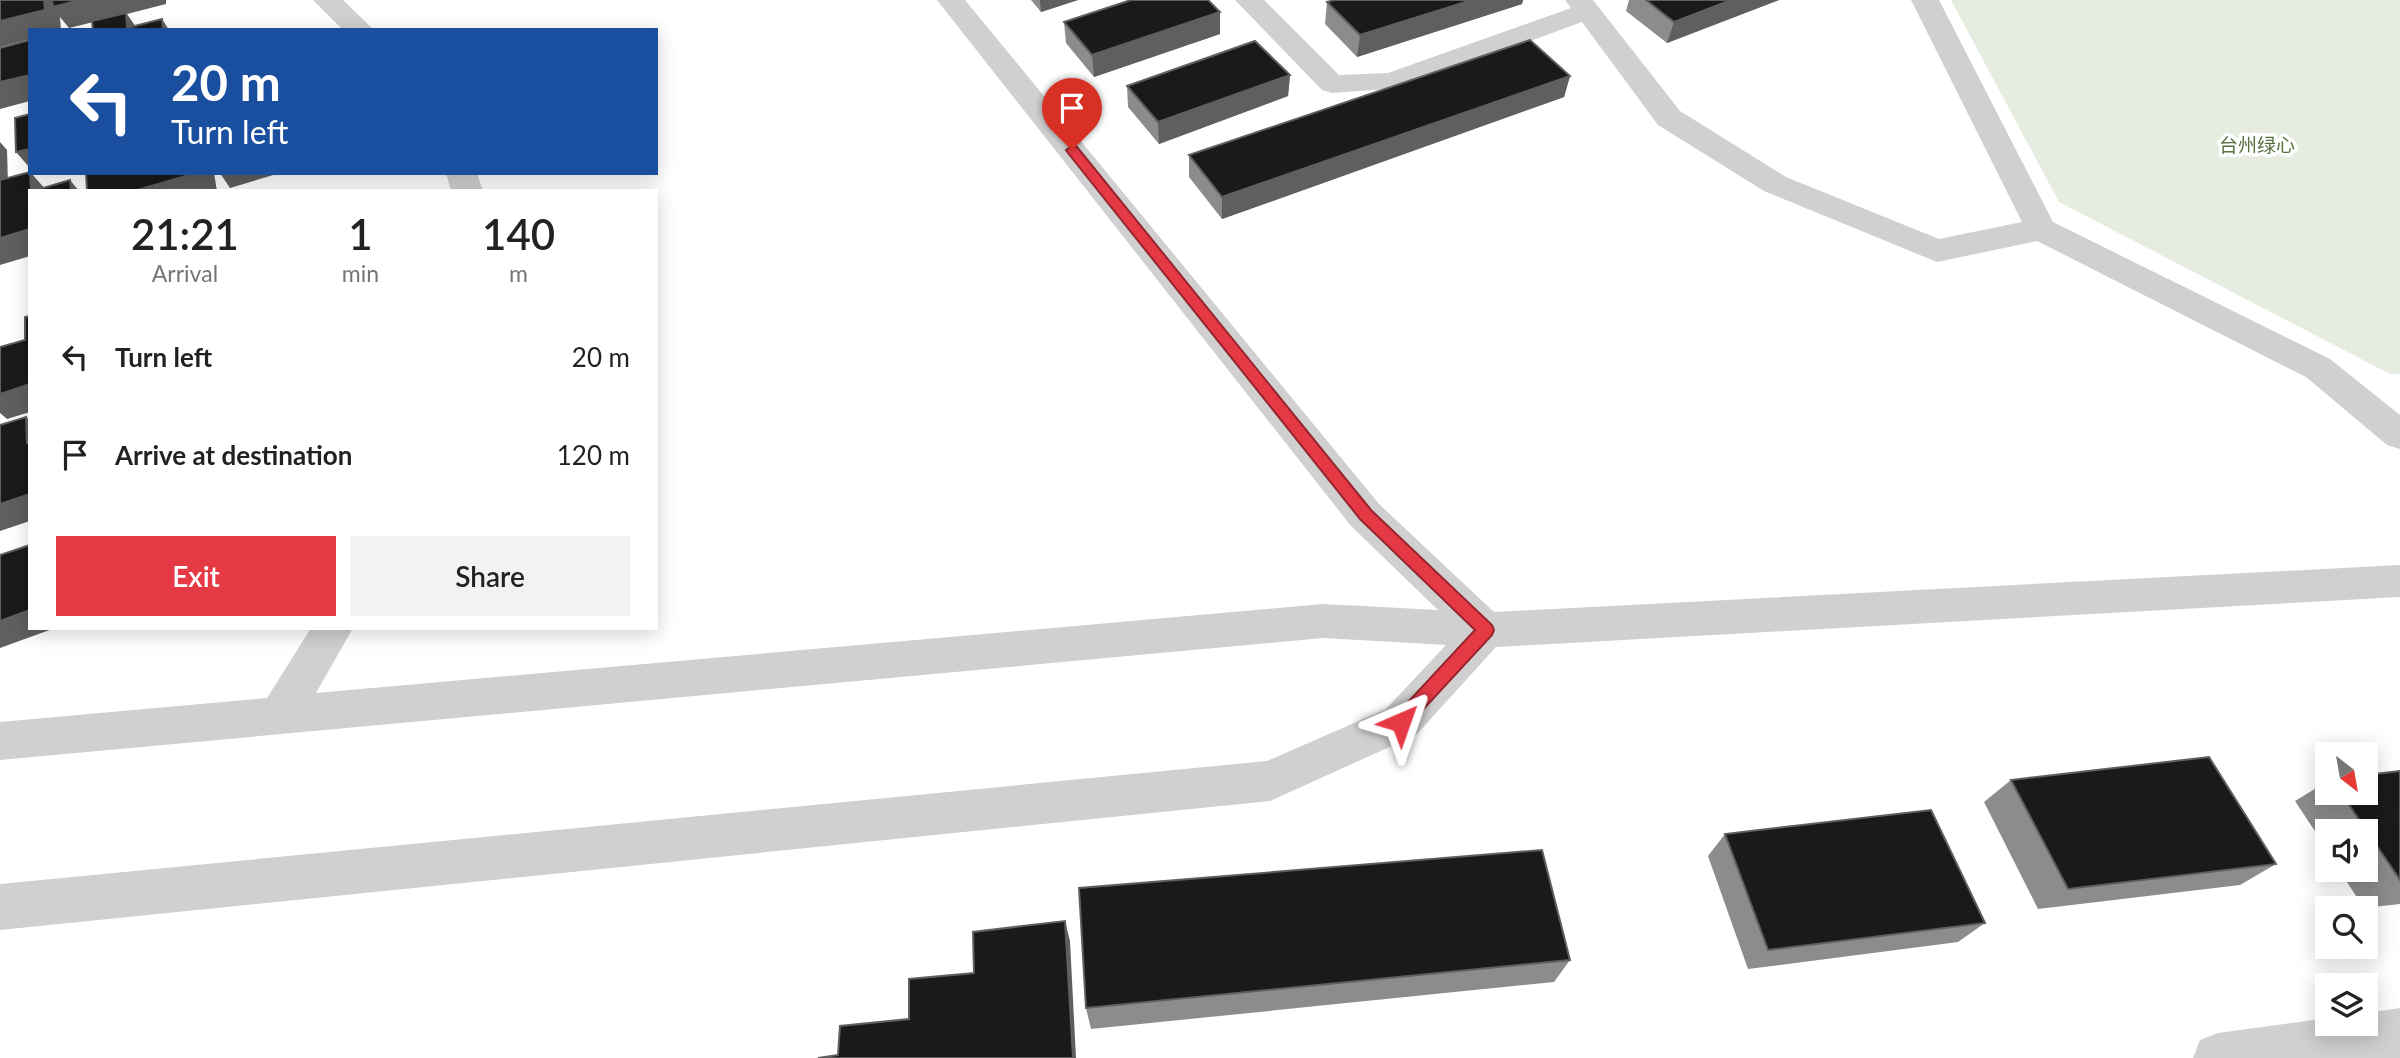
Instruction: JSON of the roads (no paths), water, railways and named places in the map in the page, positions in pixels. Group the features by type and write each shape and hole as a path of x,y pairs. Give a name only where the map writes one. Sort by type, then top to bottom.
{"street":[{"path":"327,0 358,28"},
{"path":"951,0 1365,515 1486,630"},
{"path":"1249,0 1332,83 1391,82 1583,6 1669,118 1775,184 1937,251 2041,229"},
{"path":"1926,0 2041,229 2318,369 2400,435"},
{"path":"0,741 1323,621 1486,630 2400,581"},
{"path":"280,715 332,630"},
{"path":"0,907 1270,780 1401,722 1486,630"},
{"path":"2218,1058 2400,1033"}],"park label":[{"name":"台州绿心","path":"2257,144"}]}
